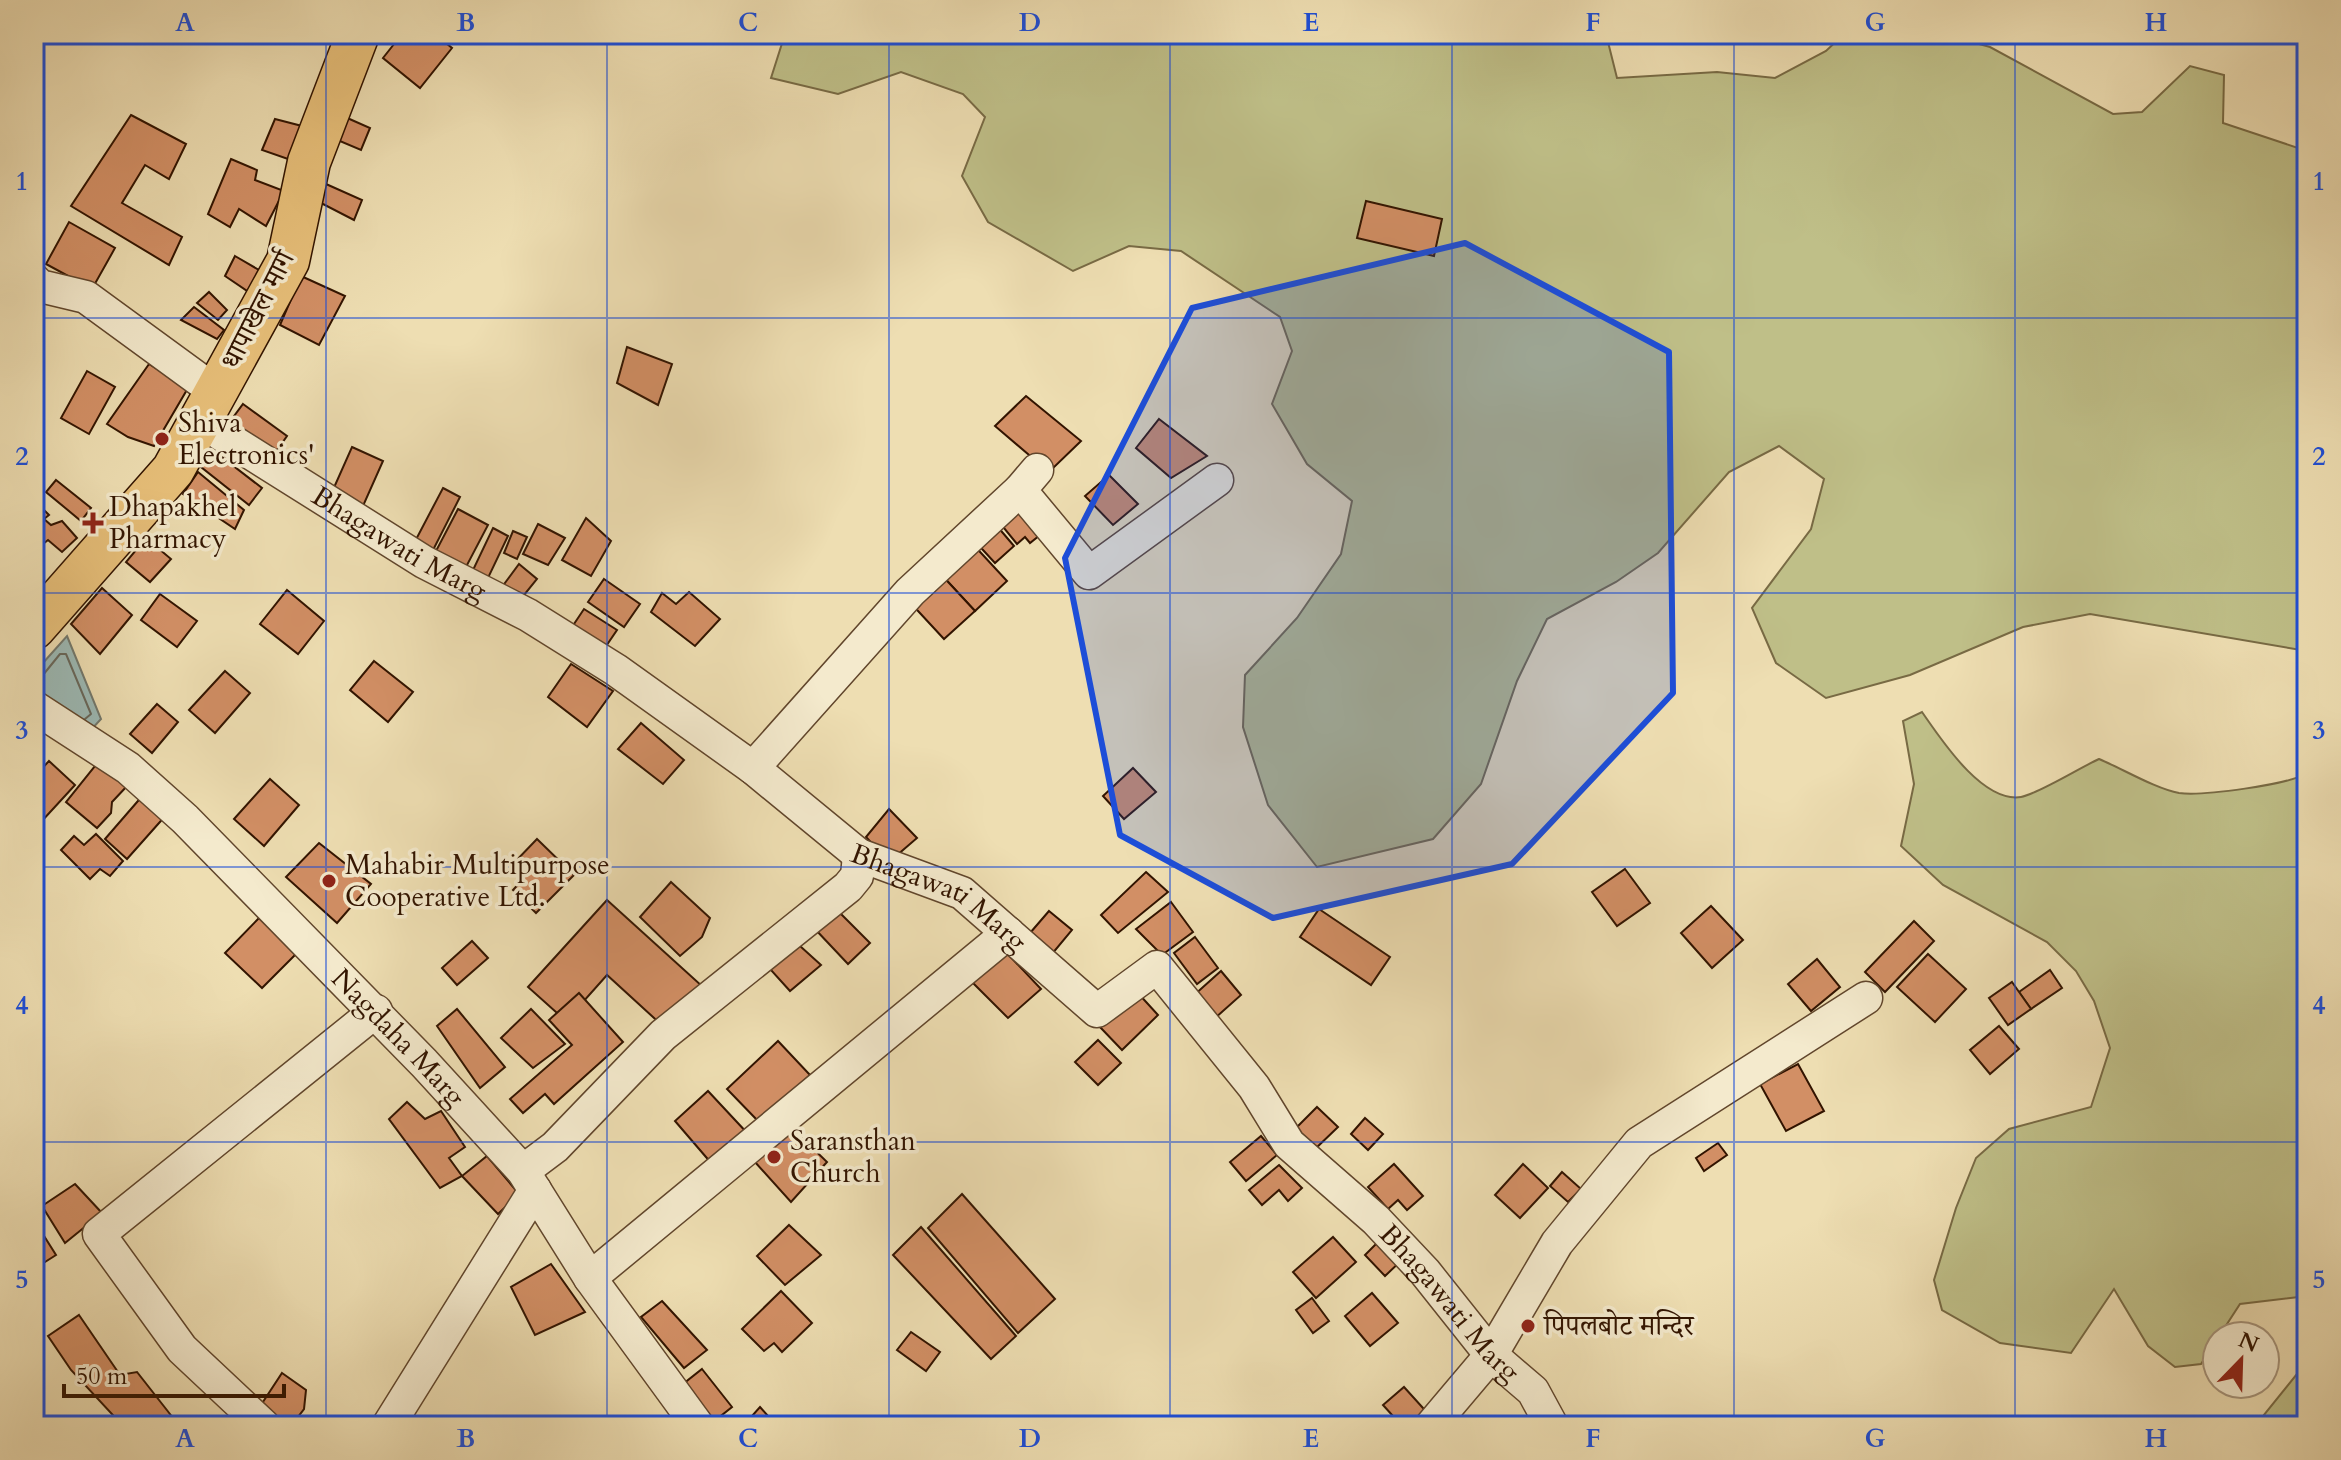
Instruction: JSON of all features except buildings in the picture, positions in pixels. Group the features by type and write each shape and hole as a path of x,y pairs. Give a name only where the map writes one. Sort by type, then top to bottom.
{"main road":[{"name":"धापाखेल मार्ग","path":"34,628 173,470 288,261 309,162 358,34"}],"street":[{"name":"Bhagawati Marg","path":"34,280 40,286 86,297 208,406 424,562 541,623 616,670 753,768 859,855 962,893 1097,1011 1157,967 1254,1087 1289,1144 1376,1220 1425,1272 1491,1355 1533,1391 1552,1426"},
{"path":"753,768 910,592 1028,480 1089,573 1217,480"},
{"name":"Nagdaha Marg","path":"34,707 128,768 185,819 376,1011 529,1181 590,1278 698,1426"},
{"path":"388,1426 529,1181 555,1147 663,1035 848,887 857,876 859,855"},
{"path":"590,1278 1008,933"},
{"path":"1431,1426 1491,1355 1557,1243 1639,1143 1866,998"},
{"path":"264,1426 182,1349 99,1234 376,1011"}],"highlighted area":[{"path":"1465,243 1669,352 1673,693 1512,864 1273,918 1120,835 1065,558 1192,308"}],"green space":[{"path":"785,34 1606,34 1617,78 1717,72 1775,78 1826,51 1844,34 1943,34 1990,47 2113,114 2142,112 2190,66 2224,75 2223,123 2307,151 2307,651 2090,614 2023,627 1910,675 1826,698 1776,663 1752,608 1811,529 1824,479 1779,446 1729,472 1658,553 1616,582 1547,619 1517,681 1481,784 1433,839 1317,867 1268,805 1243,727 1245,675 1297,618 1341,554 1352,501 1307,464 1272,404 1292,351 1280,317 1181,251 1129,246 1073,271 988,222 962,176 985,117 963,94 901,72 838,94 771,78"},
{"path":"1922,712 1964,767 1992,790 2006,796 2028,795 2099,759 2149,783 2179,793 2245,789 2283,782 2307,773 2307,1296 2240,1304 2230,1320 2201,1320 2201,1364 2175,1367 2148,1346 2114,1289 2071,1353 2000,1343 1942,1310 1934,1280 1956,1208 1976,1158 2009,1129 2091,1107 2110,1048 2094,1001 2076,971 2047,942 1943,885 1901,846 1914,784 1903,721"},
{"path":"2307,1359 2307,1426 2255,1426 2276,1400 2281,1400 2281,1394"}],"water":[{"path":"67,636 101,719 90,731 34,697 34,673"}],"place":[{"name":"Shiva Electronics'","path":"162,439"},
{"name":"Dhapakhel Pharmacy","path":"93,523"},
{"name":"Mahabir Multipurpose Cooperative Ltd.","path":"329,881"},
{"name":"Saransthan Church","path":"774,1157"},
{"name":"पिपलबोट मन्दिर","path":"1528,1326"}]}
